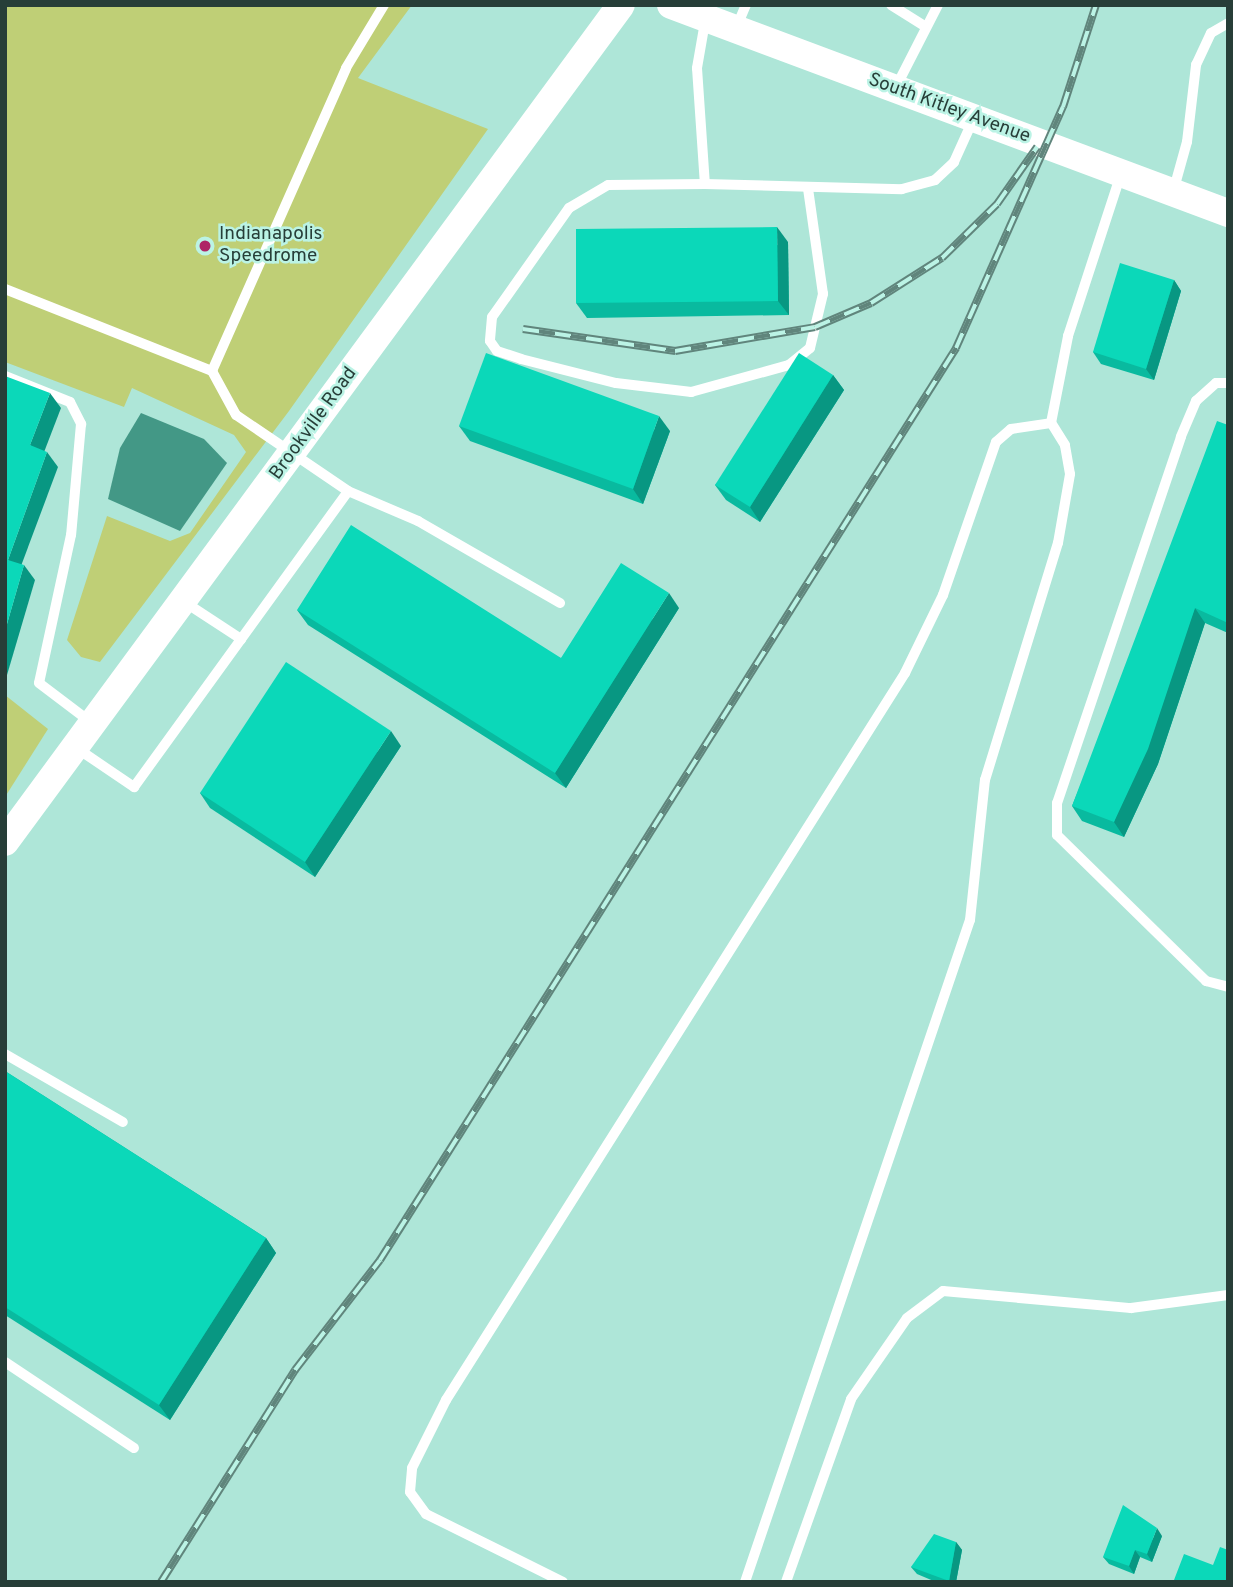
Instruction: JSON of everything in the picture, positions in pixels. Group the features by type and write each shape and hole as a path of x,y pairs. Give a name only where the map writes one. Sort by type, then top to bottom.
{"main road":[{"name":"Brookville Road","path":"5,842 621,5"},
{"name":"South Kitley Avenue","path":"671,5 705,18 741,17 896,89 1228,213"}],"lane":[{"path":"891,5 926,27"},
{"path":"896,89 938,5"},
{"path":"212,370 346,68 379,7"},
{"path":"705,18 697,68 705,184"},
{"path":"1172,192 1187,142 1196,65 1211,33 1228,23"},
{"path":"808,188 822,294 810,348 789,365 691,393 616,383 497,351 490,341 492,317 569,208 608,185 705,184 902,189 935,180 954,162 974,118"},
{"path":"745,1582 970,920 985,780 1058,543 1070,474 1065,445 1051,424 1068,336 1122,173"},
{"path":"5,289 212,370 236,415 295,450 348,491 418,521 560,603"},
{"path":"5,376 69,402 81,424 71,535 39,683 93,724"},
{"path":"1228,383 1216,383 1196,401 1181,436 1057,803 1057,835 1070,853 1206,981 1228,987"},
{"path":"563,1582 426,1514 410,1492 412,1468 446,1400 905,673 943,595 996,442 1011,429 1051,424"},
{"path":"75,747 134,787 348,491"},
{"path":"183,601 240,639"},
{"path":"5,1054 123,1122"},
{"path":"786,1582 851,1399 907,1318 943,1291 1131,1308 1228,1295"},
{"path":"5,1362 134,1448"}],"shaded area":[{"name":"Indianapolis Speedrome","path":"5,5 412,5 358,78 488,129 289,411 100,662 81,657 67,640 107,516 170,541 190,533 246,452 234,435 132,388 124,407 5,362"},
{"path":"141,413 204,439 227,463 180,531 108,499 120,448"},
{"path":"5,695 48,729 5,797"}],"building":[{"path":"777,227 778,301 576,303 576,229"},
{"path":"1120,263 1174,280 1146,369 1093,352"},
{"path":"486,353 659,416 633,489 459,426"},
{"path":"799,353 833,375 750,507 715,485"},
{"path":"5,376 50,393 30,445 47,452 8,560 24,565 5,631"},
{"path":"1217,421 1228,425 1228,623 1195,608 1148,749 1114,822 1072,806"},
{"path":"351,525 561,658 621,563 669,593 555,773 297,610"},
{"path":"286,662 391,731 305,862 200,793"},
{"path":"5,1071 266,1238 159,1405 5,1307"},
{"path":"1123,1505 1157,1528 1147,1554 1135,1550 1129,1566 1103,1557"},
{"path":"934,1534 956,1542 949,1581 911,1567"},
{"path":"1220,1547 1228,1550 1228,1582 1174,1580 1184,1554 1213,1565"}],"railway":[{"path":"161,1582 295,1370 380,1260 956,348 1063,107 1096,5"},
{"path":"523,329 675,351 815,327 871,303 942,258 997,204 1037,147"}],"place":[{"name":"Indianapolis Speedrome","path":"205,246"}]}
